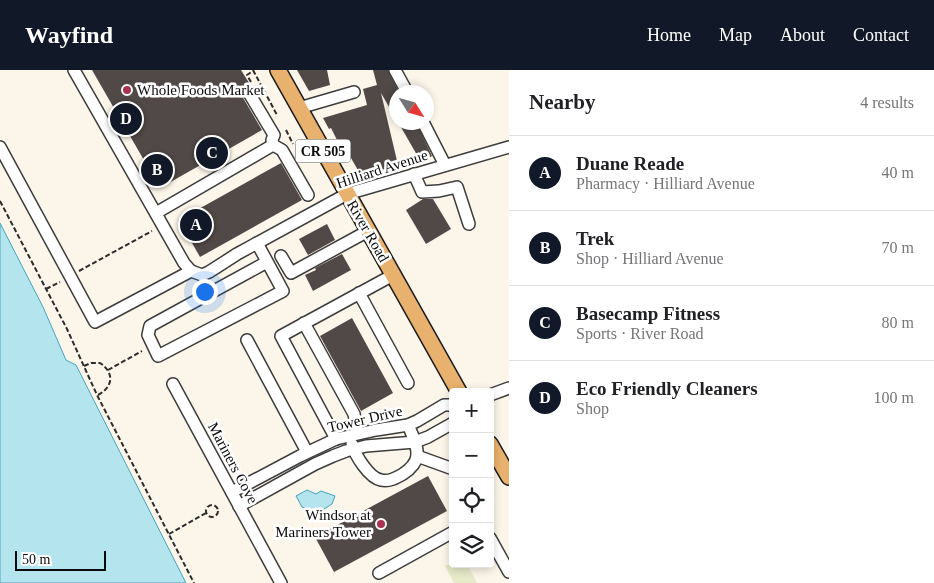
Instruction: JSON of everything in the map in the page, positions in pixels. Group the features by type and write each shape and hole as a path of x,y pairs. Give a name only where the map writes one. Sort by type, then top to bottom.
{"main road":[{"name":"River Road","path":"278,70 457,388"},
{"path":"494,450 507,470"}],"street":[{"path":"0,147 95,322 191,271 184,263 74,70"},
{"path":"396,70 404,85"},
{"path":"299,108 354,92"},
{"path":"249,93 274,135 273,145"},
{"path":"427,130 444,165"},
{"path":"156,213 273,145"},
{"path":"273,145 282,150 308,195"},
{"name":"Hilliard Avenue","path":"191,271 202,274 209,272 257,243 347,194 509,147"},
{"path":"414,174 422,192 457,188 468,224"},
{"path":"281,256 290,273 368,231"},
{"path":"257,243 268,262 283,291 158,356 148,335 150,326 268,262"},
{"path":"336,439 281,336 393,275"},
{"path":"359,293 408,383"},
{"path":"304,323 354,414 353,449 362,464 375,478 390,480 408,470 414,463 417,456 415,442 408,425"},
{"path":"247,340 307,452"},
{"name":"Mariners Cove","path":"173,384 281,583"},
{"path":"494,394 509,388"},
{"name":"Tower Drive","path":"232,492 307,452 336,439 353,434 408,425 444,405 449,405"},
{"name":"Tower Drive","path":"240,506 332,456 366,446 415,442 449,425"},
{"path":"417,456 449,468"},
{"path":"379,573 449,534"},
{"path":"494,545 509,572"}],"path":[{"path":"253,70 281,122"},
{"path":"285,129 294,144"},
{"path":"0,201 68,329 97,395 194,583"},
{"path":"46,289 163,225"},
{"path":"108,370 153,345"},
{"path":"84,366 91,363 100,364 108,370 110,383 105,391 97,395"},
{"path":"211,505 214,505 218,510 213,516 209,516 206,513 206,508 211,505"},
{"path":"169,534 206,513"}],"green space":[{"path":"449,564 449,568 469,568 477,583 454,583 445,566"}],"water":[{"path":"0,223 43,307 66,360 76,365 186,583 0,583"},
{"path":"307,490 316,494 321,491 335,496 332,504 318,513 302,507 296,496"}],"building":[{"path":"92,70 241,70 251,86 246,86 243,89 242,96 262,130 160,188"},
{"path":"297,70 327,70 330,85 309,91"},
{"path":"373,70 388,70 396,85 389,85 389,107 381,93 398,165 365,175 359,172 347,151 343,152 331,128 329,129 323,118 367,105 363,89 377,85"},
{"path":"403,130 420,130 432,156 421,162"},
{"path":"281,163 302,200 200,257 179,220"},
{"path":"423,199 433,199 451,229 426,244 406,210"},
{"path":"327,224 335,240 308,255 299,239"},
{"path":"342,254 351,270 313,291 305,275"},
{"path":"352,318 393,393 361,411 320,336"},
{"name":"Windsor at Mariners Tower","path":"428,476 447,511 334,572 315,537"}],"place":[{"name":"Whole Foods Market","path":"127,90"},
{"name":"Eco Friendly Cleaners","path":"126,119"},
{"name":"Basecamp Fitness","path":"212,153"},
{"name":"Trek","path":"157,170"},
{"name":"Duane Reade","path":"196,225"},
{"name":"Windsor at Mariners Tower","path":"381,524"}]}
